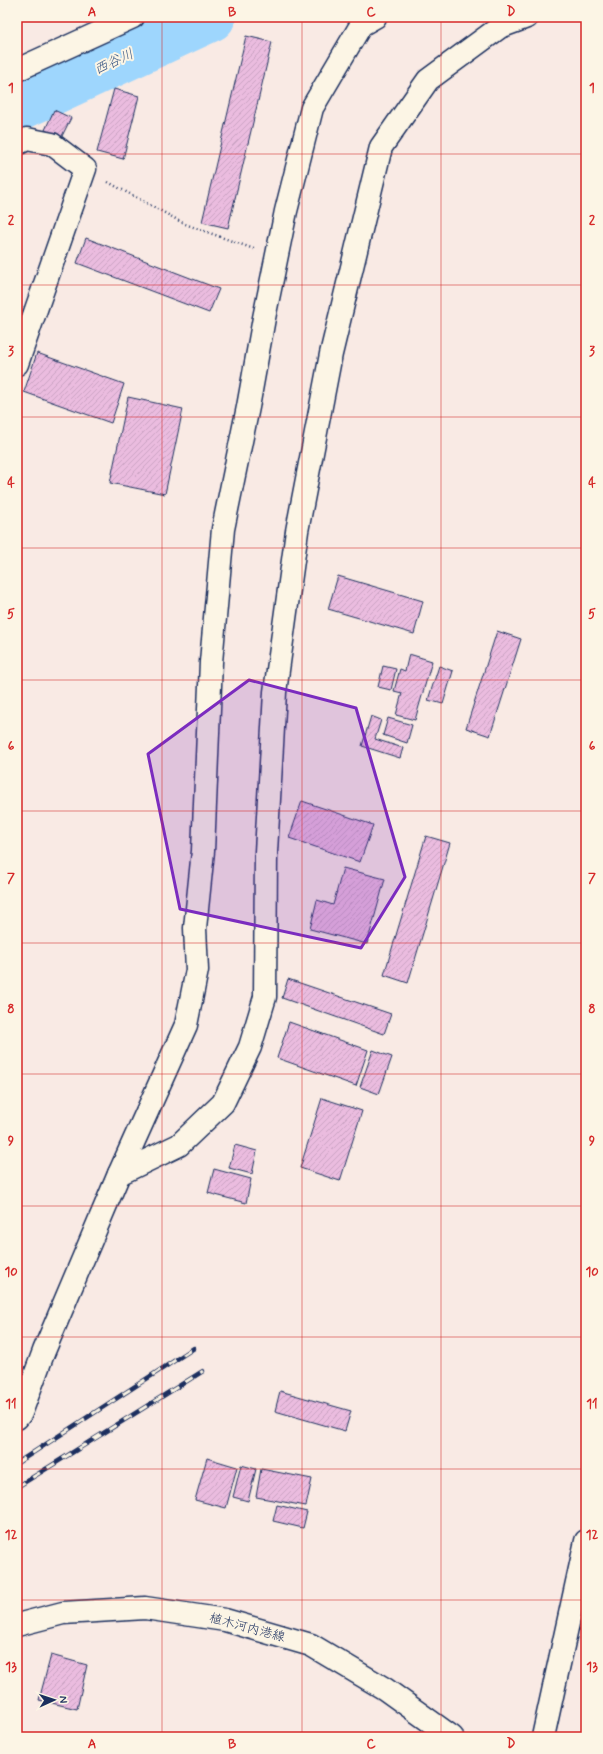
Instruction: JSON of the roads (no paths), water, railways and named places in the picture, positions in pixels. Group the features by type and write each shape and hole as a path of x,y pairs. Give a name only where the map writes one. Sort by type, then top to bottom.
{"street":[{"path":"17,70 133,17"},
{"path":"17,1418 21,1413 44,1351 119,1174 186,1025 197,970 195,928 203,852 211,662 223,529 286,211 312,108 361,25 375,17"},
{"path":"119,1174 179,1145 223,1102 250,1047 265,997 266,852 276,684 297,531 331,354 381,147 428,80 500,27 527,17"},
{"path":"17,144 27,139 52,144 85,169 17,364"},
{"path":"543,1737 586,1541"},
{"name":"植木河内港線","path":"17,1625 64,1613 145,1608 225,1620 311,1645 385,1690 452,1737"}],"waterway":[{"name":"西谷川","path":"17,107 211,17"}],"railway":[{"path":"17,1463 194,1348"},
{"path":"17,1487 203,1371"}]}
